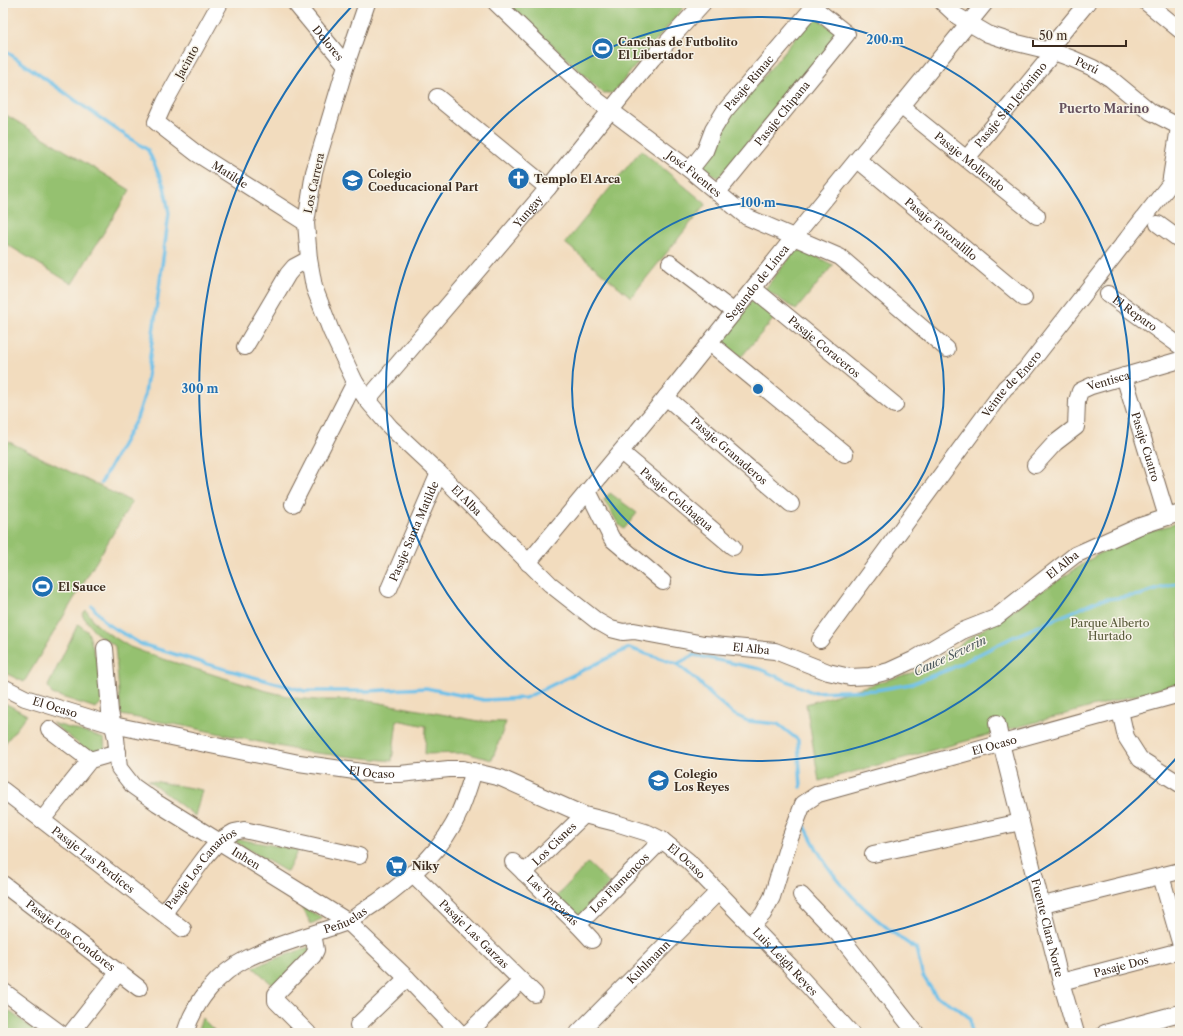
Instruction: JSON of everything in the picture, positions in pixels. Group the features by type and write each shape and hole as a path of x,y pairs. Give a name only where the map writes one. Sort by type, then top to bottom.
{"street":[{"name":"Jacinto","path":"156,122 220,3"},
{"name":"Dolores","path":"295,3 346,65"},
{"name":"Los Carrera","path":"309,259 306,222 314,172 346,65 367,3"},
{"name":"José Fuentes","path":"496,3 598,101 612,110 690,170 747,217 840,257 948,348"},
{"name":"Yungay","path":"367,400 548,188 652,59 703,3"},
{"name":"Perú","path":"943,3 956,16 988,34 1009,41 1051,51 1093,68 1111,79 1151,112 1179,125"},
{"name":"Segundo de Línea","path":"528,563 666,397 985,3"},
{"name":"Pasaje San Jerónimo","path":"967,158 1087,3"},
{"path":"1147,3 1180,30"},
{"name":"Pasaje Chipana","path":"717,193 852,38 815,5"},
{"name":"Pasaje Rimac","path":"690,170 704,151 713,130 724,112 815,5"},
{"path":"438,97 548,188"},
{"name":"Pasaje Mollendo","path":"902,107 1037,216"},
{"name":"Matilde","path":"156,122 196,153 306,222"},
{"name":"Veinte de Enero","path":"820,640 1005,388 1025,370 1170,184 1179,125"},
{"name":"Pasaje Totoralillo","path":"858,160 1024,298"},
{"path":"1158,224 1180,240"},
{"path":"245,347 288,274 294,267 309,259 314,287 331,331 355,382 367,400"},
{"path":"670,263 734,312"},
{"name":"Pasaje Coraceros","path":"754,289 895,405"},
{"name":"El Reparo","path":"1108,294 1180,346"},
{"path":"710,343 845,454"},
{"name":"Ventisca","path":"1035,465 1055,443 1076,427 1077,401 1080,391 1091,386 1180,360"},
{"name":"Pasaje Cuatro","path":"1124,376 1173,515"},
{"path":"293,504 355,382"},
{"name":"Pasaje Granaderos","path":"666,397 791,504"},
{"name":"El Alba","path":"367,400 390,427 439,473 528,563 550,584 597,621 611,629 623,632 634,631 704,644 775,652 828,672 850,677 870,676 889,671 913,660 962,631 995,618 1075,555 1140,526 1173,515"},
{"name":"Pasaje Colchagua","path":"621,452 734,547"},
{"name":"Pasaje Santa Matilde","path":"389,589 439,473"},
{"path":"588,491 612,539 663,582"},
{"name":"Inhen","path":"105,648 110,712 118,752 119,768 133,786 157,803 347,921 407,978 460,1033"},
{"name":"El Ocaso","path":"3,687 25,698 113,725 299,763 358,772 400,774 449,768 463,769 502,778 584,815 628,826 662,840 688,861 718,892"},
{"name":"El Ocaso","path":"752,927 763,914 772,897 803,804 818,794 1180,694"},
{"path":"1120,711 1126,737 1140,759 1180,784"},
{"name":"Fuente Clara Norte","path":"997,723 1061,982 1076,1033"},
{"path":"49,729 90,760"},
{"path":"42,820 90,760 118,752"},
{"name":"Peñuelas","path":"186,1033 194,1012 206,992 230,969 242,961 259,953 347,921 377,903 412,873 429,857 453,826 464,802 474,771"},
{"name":"Pasaje Las Perdices","path":"3,790 184,929"},
{"name":"Los Cisnes","path":"518,867 584,815"},
{"path":"873,854 1021,822"},
{"name":"Pasaje Los Canarios","path":"164,914 206,856 219,841 234,832 244,830 359,856"},
{"name":"Los Flamencos","path":"578,925 662,840"},
{"name":"Las Torcazas","path":"518,867 592,940"},
{"path":"1043,905 1180,871"},
{"name":"Pasaje Las Garzas","path":"412,873 536,994"},
{"path":"1161,876 1180,942"},
{"name":"Pasaje Los Condores","path":"3,884 139,988"},
{"name":"Luis Leigh Reyes","path":"718,892 790,966 851,1033"},
{"name":"Kuhlmann","path":"578,1033 718,892"},
{"path":"801,895 839,935 916,1033"},
{"path":"308,1033 276,1001 276,994 313,956 316,950 312,934"},
{"name":"Pasaje Dos","path":"1061,982 1180,951"},
{"path":"71,1033 119,972"},
{"path":"358,1025 407,978"},
{"path":"468,1033 521,981"},
{"path":"3,992 60,1033"},
{"path":"1105,1033 1180,1013"}],"green space":[{"name":"Canchas de Futbolito El Libertador","path":"508,3 687,3 613,93 603,93"},
{"path":"814,16 836,32 836,38 718,178 701,164 721,128"},
{"path":"3,113 130,190 72,284 3,242"},
{"path":"641,150 706,204 631,297 565,243"},
{"path":"804,250 833,265 796,310 765,289 794,252"},
{"path":"754,298 777,315 741,357 720,340"},
{"name":"El Sauce","path":"3,439 132,502 24,682 3,672"},
{"path":"610,493 637,513 624,529 619,525 604,500"},
{"name":"Parque Alberto Hurtado","path":"1180,522 1180,683 819,781 806,704 921,670 1097,555 1131,537"},
{"path":"86,610 96,624 130,647 157,657 263,690 295,698 316,700 364,700 479,721 506,722 492,760 466,753 425,754 426,726 397,720 392,761 306,752 184,726 121,715 115,646 96,633 82,615"},
{"path":"78,624 88,632 99,668 102,702 96,708 52,694 48,686"},
{"path":"3,702 27,715 3,746"},
{"path":"52,723 104,739 105,754 94,756"},
{"path":"148,780 202,790 195,816"},
{"path":"238,839 298,850 287,872 234,841"},
{"path":"588,863 610,884 577,919 555,898"},
{"path":"302,907 323,918 311,924"},
{"path":"309,947 311,950 274,986 253,967"},
{"path":"4,1007 38,1033 3,1033"},
{"path":"202,1018 217,1033 197,1033"}],"waterway":[{"path":"3,49 110,125 148,150 164,186 169,213 145,394 137,418 101,483"},
{"name":"Cauce Severin","path":"677,664 694,655 760,669 812,692 876,690 911,684 952,668 1013,637 1100,600 1140,595 1180,582"},
{"path":"92,606 107,624 141,644 305,691 367,691 426,688 484,700 525,698 629,648 677,664 698,681 710,694 733,714 748,721 778,724 798,740 801,787"},
{"path":"802,821 823,859 845,888 867,911 916,949 923,976 936,996 956,1007 970,1018 971,1033"}],"place":[{"name":"Canchas de Futbolito El Libertador","path":"603,48"},
{"name":"Templo El Arca","path":"519,179"},
{"name":"Colegio Coeducacional Part","path":"352,180"},
{"name":"El Sauce","path":"42,587"},
{"name":"Colegio Los Reyes","path":"659,780"},
{"name":"Niky","path":"397,866"}],"district":[{"name":"Puerto Marino","path":"1104,109"}]}
